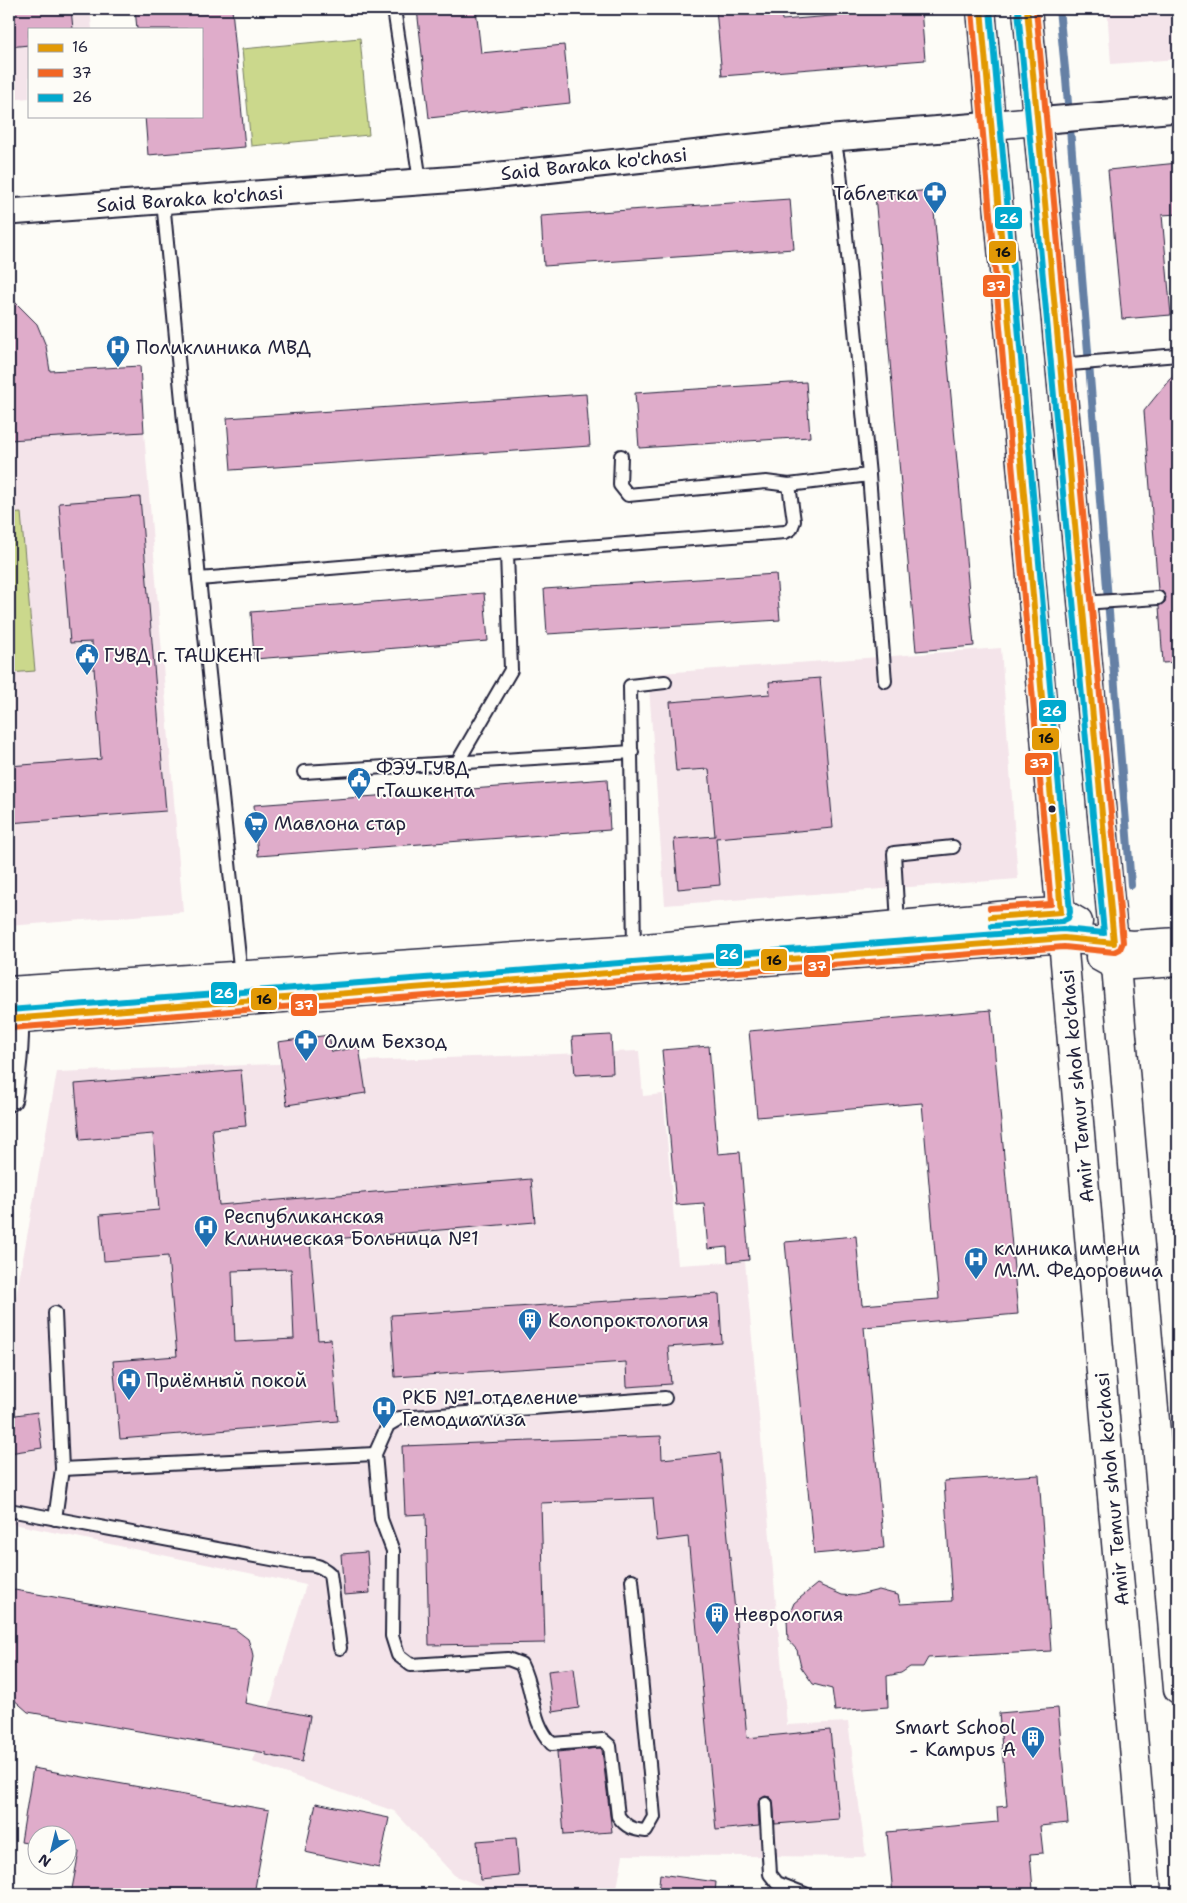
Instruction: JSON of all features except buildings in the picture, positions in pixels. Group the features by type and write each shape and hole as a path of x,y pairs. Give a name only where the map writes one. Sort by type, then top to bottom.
{"main road":[{"name":"Amir Temur shoh ko'chasi","path":"981,9 1147,1894"},
{"path":"1027,9 1036,121 1069,364 1090,602 1115,954 1178,1689"},
{"name":"Said Baraka ko'chasi","path":"992,125 1036,121"},
{"path":"12,1018 243,988 898,924 1062,925 1115,954 1178,962"},
{"path":"11,991 243,988 1062,925"},
{"path":"1115,954 1132,945 1178,942"}],"street":[{"name":"Said Baraka ko'chasi","path":"1036,121 1178,109"},
{"name":"Said Baraka ko'chasi","path":"9,212 482,177 834,138 992,125"},
{"path":"9,1098 13,1074 11,991"}],"lane":[{"path":"394,9 420,182"},
{"path":"834,138 840,172 869,475 885,681"},
{"path":"163,201 199,579 243,988"},
{"path":"1069,364 1178,355"},
{"path":"621,456 620,484 628,494 766,482 789,485 869,475"},
{"path":"199,579 785,532 791,529 794,521 789,485"},
{"path":"457,762 511,670 507,553"},
{"path":"1090,602 1158,598"},
{"path":"634,950 630,686 665,682"},
{"path":"304,772 632,752"},
{"path":"898,924 894,853 953,847"},
{"path":"55,1313 62,1469 55,1519"},
{"path":"632,1580 654,1817 646,1830 634,1830 624,1824 618,1816 610,1746 603,1740 552,1744 543,1735 538,1727 526,1675 521,1664 508,1659 411,1665 398,1656 392,1636 393,1551 381,1520 375,1454 388,1425 400,1418 665,1398"},
{"path":"62,1469 375,1454"},
{"path":"9,1510 298,1564 314,1564 323,1567 330,1574 340,1648"},
{"path":"766,1804 770,1874 777,1884 788,1891 806,1894"}],"shaded area":[{"path":"9,9 90,9 92,28 28,28 28,98 9,100"},
{"path":"1107,9 1178,9 1178,59 1111,64"},
{"name":"ГУВД г. ТАШКЕНТ","path":"144,432 183,912 9,926 9,440"},
{"path":"1001,648 1018,879 665,905 648,674"},
{"name":"РКБ №1 отделение Гемодиализа","path":"639,1051 643,1096 663,1094 678,1265 745,1261 787,1725 848,1722 866,1857 623,1855 616,1894 502,1894 455,1876 394,1811 253,1762 306,1585 9,1523 9,1335 57,1072"}],"green space":[{"path":"360,38 369,135 251,146 242,49"},
{"path":"21,513 35,671 9,673 9,514"}],"waterway":[{"path":"1059,9 1131,885"}],"transit line":[{"name":"16","path":"981,9 1061,912 991,917"},
{"name":"26","path":"990,9 1070,912 1068,918 1062,921 992,926"},
{"name":"16","path":"9,1019 1064,938 1114,943 1027,9"},
{"name":"37","path":"10,1028 1064,947 1114,952 1120,949 1123,942 1036,9"},
{"name":"37","path":"972,10 1051,904 990,908"},
{"name":"26","path":"9,1010 1063,929 1104,933 1018,10"}],"place":[{"name":"Таблетка","path":"935,214"},
{"name":"Поликлиника МВД","path":"118,368"},
{"name":"ГУВД г. ТАШКЕНТ","path":"87,676"},
{"name":"ФЭУ ГУВД г.Ташкента","path":"359,800"},
{"name":"Мавлона стар","path":"256,844"},
{"name":"Олим Бехзод","path":"306,1062"},
{"name":"Республиканская Клиническая Больница №1","path":"206,1248"},
{"name":"клиника имени М.М. Федоровича","path":"976,1280"},
{"name":"Колопроктология","path":"530,1341"},
{"name":"Приёмный покой","path":"129,1401"},
{"name":"РКБ №1 отделение Гемодиализа","path":"384,1429"},
{"name":"Неврология","path":"717,1635"},
{"name":"Smart School - Kampus A","path":"1033,1759"}]}
